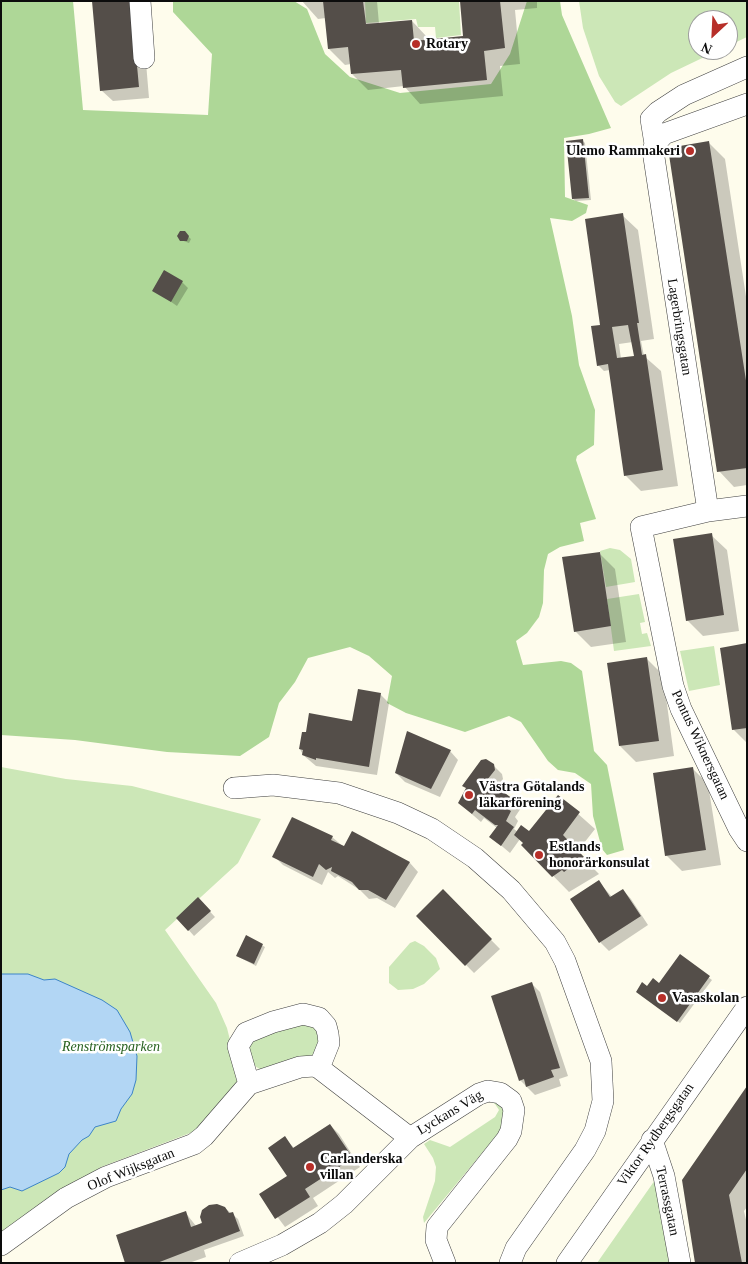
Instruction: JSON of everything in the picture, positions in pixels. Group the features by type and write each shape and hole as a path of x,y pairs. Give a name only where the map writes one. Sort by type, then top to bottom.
{"street":[{"path":"140,1 144,58"},
{"name":"Lagerbringsgatan","path":"708,511 653,158 655,144 651,118 684,95 747,67"},
{"path":"655,144 664,134 747,104"},
{"path":"708,511 747,506"},
{"name":"Pontus Wiknersgatan","path":"708,511 641,527 673,686 681,709 739,829 747,841"},
{"path":"234,788 273,785 339,793 398,813 432,829 475,858 511,890 555,942 576,988 601,1061 603,1102 595,1131 585,1150 516,1248 510,1263"},
{"name":"Viktor Rydbergsgatan","path":"566,1263 747,1007"},
{"path":"320,1068 329,1043 326,1026 319,1018 303,1014 273,1022 246,1033 238,1046 249,1084 300,1067 314,1066 320,1068 410,1138"},
{"name":"Olof Wijksgatan","path":"1,1245 66,1198 106,1177 194,1144 204,1136 249,1084"},
{"name":"Lyckans Väg","path":"240,1263 282,1245 320,1223 344,1204 410,1138 488,1091 500,1093 508,1098 514,1110 514,1120 507,1139 444,1216 435,1232 445,1263"},
{"name":"Terrassgatan","path":"652,1140 664,1176 680,1263"}],"green space":[{"path":"1,1 73,1 83,110 208,115 212,54 173,12 173,1 294,1 307,9 325,54 350,77 400,93 491,84 510,54 527,1 560,1 562,15 611,128 564,138 565,197 588,205 586,213 572,221 550,218 572,316 579,365 595,410 594,445 577,456 576,460 596,519 580,523 584,541 560,547 548,554 544,570 543,603 539,617 527,633 516,641 523,665 561,661 571,663 582,671 594,751 607,765 624,850 607,855 602,849 593,816 591,784 575,773 558,770 548,761 521,722 509,716 465,732 406,713 387,703 392,676 369,656 350,647 308,658 295,682 279,703 269,737 240,756 167,752 75,740 1,735"},
{"path":"365,1 459,1 461,35 436,38 435,27 418,27 416,19 366,23"},
{"path":"579,1 747,1 747,37 738,41 738,10 688,10 688,60 698,60 671,73 621,106 615,102 599,76 583,28"},
{"path":"610,548 620,550 631,559 635,582 606,587 600,551"},
{"path":"639,594 645,622 640,623 642,634 647,633 651,646 614,651 607,599"},
{"path":"714,646 720,685 689,691 680,651"},
{"name":"Renströmsparken","path":"1,767 66,779 132,786 261,819 238,863 165,930 216,1003 227,1028 241,1084 198,1130 101,1167 1,1238"},
{"path":"415,941 424,946 436,958 440,969 424,984 413,989 398,990 389,983 389,967 410,943"},
{"path":"309,1023 320,1034 317,1052 261,1070 252,1064 248,1042 251,1038"},
{"path":"487,1099 495,1100 505,1109 501,1130 424,1223 423,1217 435,1181 436,1167 433,1158 424,1144 430,1140 450,1147 495,1117 499,1110 495,1104"},
{"path":"655,1180 672,1263 597,1263"}],"water":[{"path":"1,974 28,974 44,980 55,979 102,1000 117,1010 130,1032 137,1056 136,1080 132,1094 121,1109 116,1121 95,1127 89,1136 82,1140 69,1154 65,1167 59,1173 22,1191 10,1187 1,1190"}],"building":[{"path":"92,1 131,1 139,87 100,91"},
{"name":"Rotary","path":"323,1 363,1 366,24 412,20 414,41 463,36 460,1 500,1 505,48 484,51 487,80 403,88 401,70 351,74 348,47 328,49"},
{"path":"583,139 589,198 572,199 566,141"},
{"path":"709,141 747,387 747,468 717,472 668,148"},
{"path":"623,213 639,323 637,323 642,355 646,354 663,470 624,476 608,364 597,366 591,326 600,325 585,219","holes":["628,325 634,356 617,358 612,327"]},
{"path":"180,231 185,231 189,236 187,241 180,241 177,236"},
{"path":"164,270 183,281 171,302 152,291"},
{"path":"712,533 724,615 686,621 673,539"},
{"path":"600,552 611,626 574,632 562,557"},
{"path":"747,643 747,728 732,730 720,648"},
{"path":"647,657 659,741 619,746 607,663"},
{"path":"358,689 381,693 369,767 316,758 316,760 302,755 303,750 299,749 302,732 306,732 309,713 352,721"},
{"path":"407,731 451,750 431,789 395,773"},
{"path":"486,759 494,764 495,770 487,780 513,799 506,808 511,811 506,821 514,827 501,846 489,837 498,825 495,825 475,810 472,814 458,803 466,788 462,786 481,760"},
{"path":"693,767 706,850 665,856 653,773"},
{"path":"558,795 580,812 563,835 584,857 564,872 562,870 552,877 521,845 523,843 514,835 521,825 529,831"},
{"path":"292,817 333,836 331,840 344,846 352,831 410,862 386,900 368,890 359,890 352,882 331,871 332,867 326,870 319,864 313,877 272,857"},
{"path":"599,880 610,897 623,889 641,916 599,943 570,899"},
{"path":"443,889 492,939 465,966 416,916"},
{"path":"198,897 211,911 188,931 176,918"},
{"path":"246,935 263,944 254,964 236,956"},
{"path":"680,954 710,976 677,1022 636,992 642,982 647,986 653,978 659,983"},
{"path":"532,982 560,1068 551,1070 554,1077 526,1087 524,1079 519,1081 491,996"},
{"path":"747,1086 747,1169 729,1195 742,1263 695,1263 682,1180"},
{"name":"Carlanderska villan","path":"330,1124 353,1158 305,1189 310,1197 275,1219 259,1194 287,1176 268,1148 285,1136 293,1148"},
{"path":"217,1204 225,1207 229,1213 233,1212 240,1231 157,1263 125,1263 116,1235 186,1211 191,1227 202,1223 200,1217 202,1210 209,1205"}],"place":[{"name":"Rotary","path":"416,44"},
{"name":"Ulemo Rammakeri","path":"690,151"},
{"name":"Västra Götalands läkarförening","path":"469,795"},
{"name":"Estlands honorärkonsulat","path":"539,855"},
{"name":"Vasaskolan","path":"662,998"},
{"name":"Carlanderska villan","path":"310,1167"}]}
